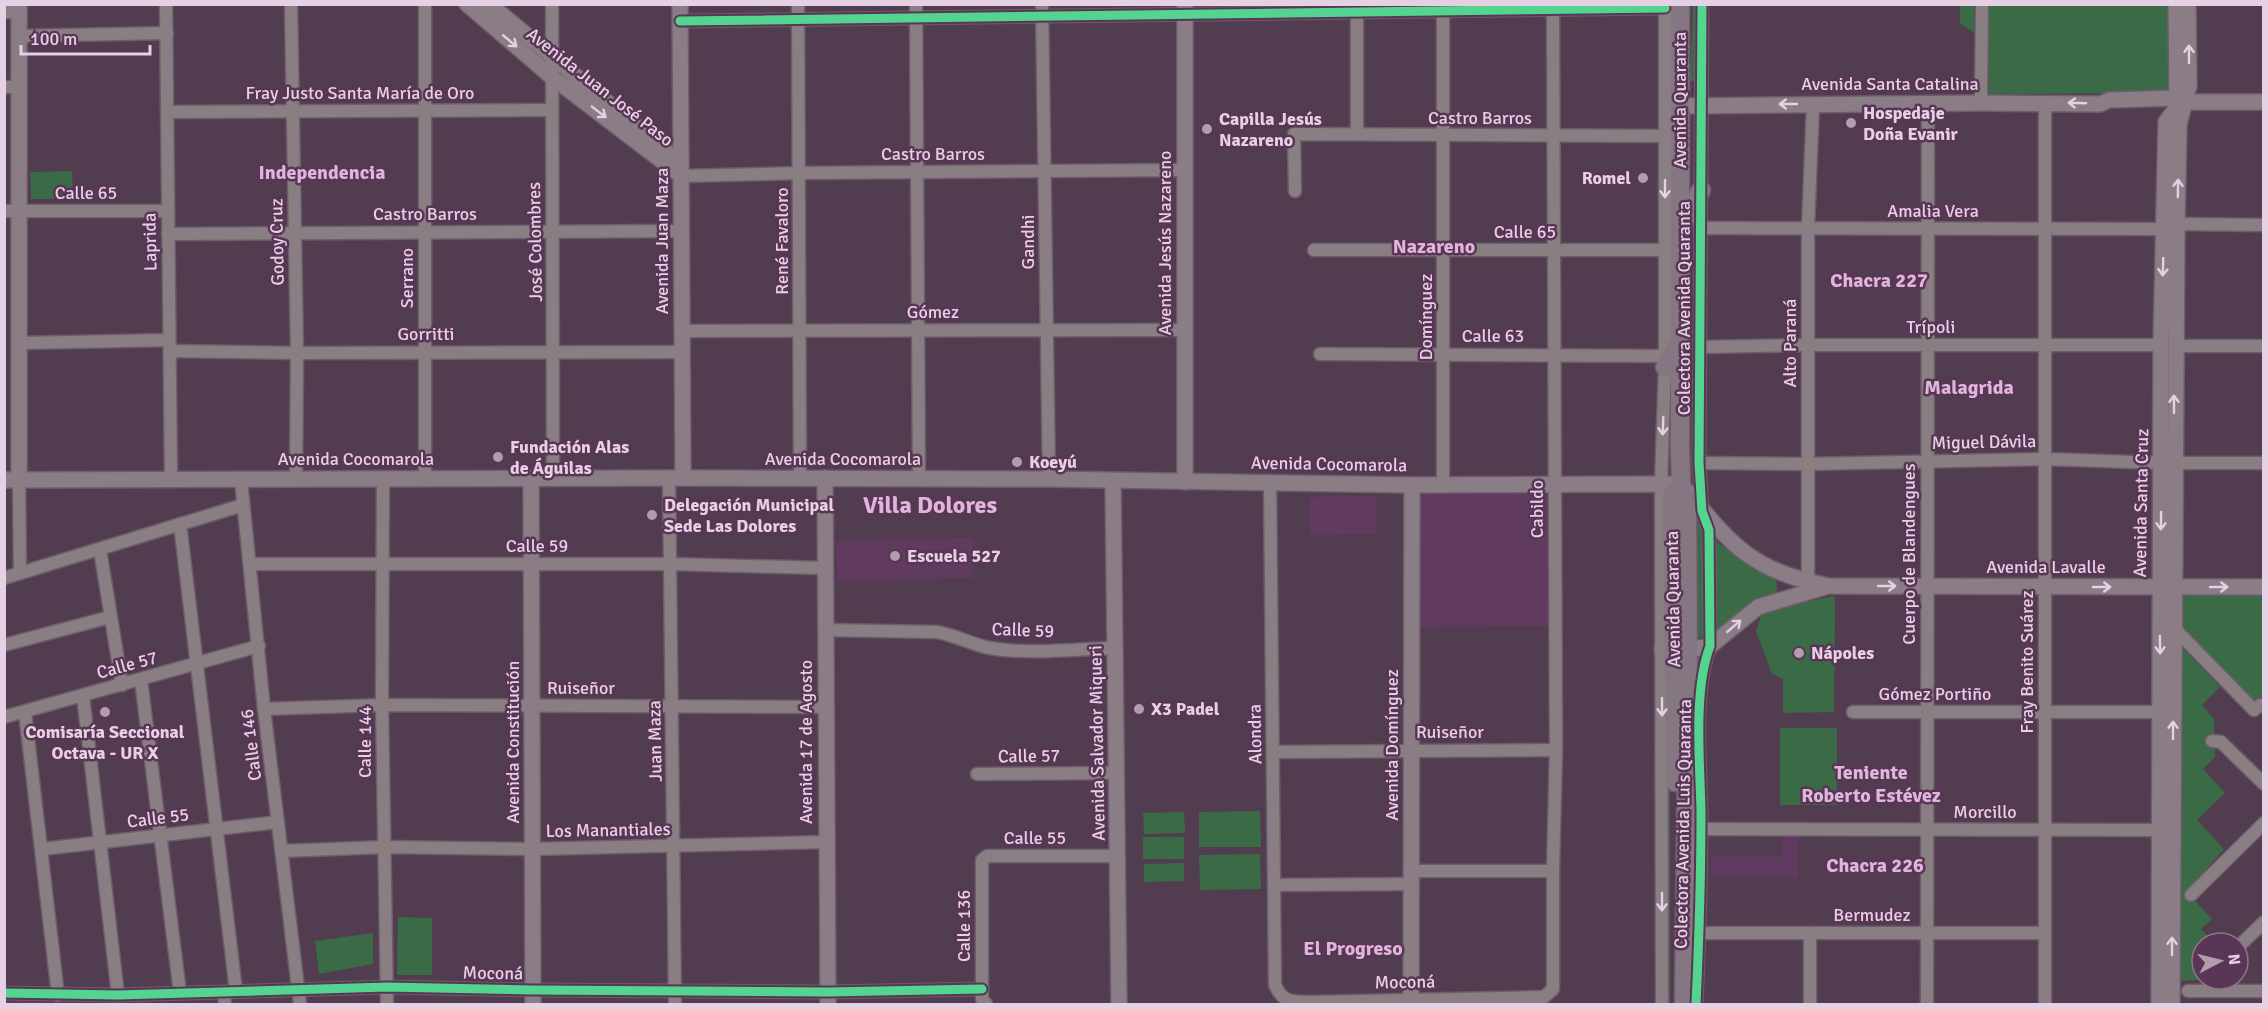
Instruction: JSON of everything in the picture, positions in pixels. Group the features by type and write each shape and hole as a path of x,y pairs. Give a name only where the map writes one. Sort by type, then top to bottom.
{"highway":[{"name":"Avenida Quaranta","path":"1670,6 1672,105 1680,228 1681,484 1687,502 1675,650 1674,1005"},
{"path":"1680,228 1701,190"},
{"path":"1665,361 1681,339"},
{"name":"Avenida Quaranta","path":"1675,650 1687,787 1684,1005"},
{"path":"1687,787 1700,763"}],"main road":[{"name":"Avenida Juan José Paso","path":"467,4 552,77 682,170"},
{"name":"Avenida Juan José Paso","path":"489,4 682,170"},
{"name":"Avenida Juan Maza","path":"676,478 683,352 681,4"},
{"name":"Avenida Santa Cruz","path":"2159,1005 2161,712 2167,587 2168,346 2171,227 2180,103 2176,4"},
{"name":"Avenida Santa Cruz","path":"2180,103 2189,86 2188,4"},
{"path":"12,480 19,343 12,211 12,87 19,36 14,9"},
{"name":"Avenida Jesús Nazareno","path":"1185,10 1185,482"},
{"name":"Avenida Santa Catalina","path":"1672,105 2045,102 2100,104 2109,100 2180,103 2264,102"},
{"name":"Avenida Constitución","path":"531,478 533,997"},
{"name":"Avenida Cocomarola","path":"12,480 825,478 1412,485 1681,484"},
{"name":"Avenida 17 de Agosto","path":"825,478 828,998"},
{"name":"Avenida Salvador Miqueri","path":"1113,481 1119,1005"},
{"name":"Avenida Lavalle","path":"1681,484 1729,541 1749,558 1776,573 1829,586 2264,587"},
{"name":"Avenida Domínguez","path":"1411,1002 1412,485"},
{"name":"Avenida Lavalle","path":"1675,650 1710,646 1758,607 1829,586"},
{"name":"Avenida Santa Cruz","path":"2167,587 2173,627 2172,1005"}],"street":[{"name":"Laprida","path":"166,4 171,480"},
{"name":"Godoy Cruz","path":"291,4 297,353 296,479"},
{"name":"Serrano","path":"425,4 425,478"},
{"name":"José Colombres","path":"552,4 553,478"},
{"name":"René Favaloro","path":"798,4 800,478"},
{"path":"916,4 919,479"},
{"path":"1702,4 1702,105"},
{"path":"1981,103 1982,4"},
{"path":"680,21 916,18 1042,11 1357,12 1443,8 1553,10 1670,6"},
{"name":"Domínguez","path":"1443,8 1443,484"},
{"name":"Cabildo","path":"1544,1001 1553,989 1556,750 1553,10"},
{"name":"Gandhi","path":"1042,11 1046,172 1048,479"},
{"path":"1357,12 1357,134"},
{"path":"19,36 166,33"},
{"name":"Fray Benito Suárez","path":"2044,1005 2045,102"},
{"name":"Cuerpo de Blandengues","path":"1927,1005 1928,103"},
{"name":"Alto Paraná","path":"1808,582 1808,228 1813,104"},
{"name":"Colectora Avenida Luis Quaranta","path":"1662,1005 1675,650 1661,484 1665,361 1665,136 1672,105"},
{"name":"Colectora Avenida Quaranta","path":"1702,105 1700,463 1702,511"},
{"name":"Fray Justo Santa María de Oro","path":"167,112 552,110"},
{"name":"Castro Barros","path":"1295,191 1294,134 1665,136"},
{"name":"Castro Barros","path":"682,170 918,173 1185,170"},
{"name":"Calle 65","path":"12,211 168,211"},
{"name":"Amalia Vera","path":"1701,228 2044,229 2264,225"},
{"name":"Castro Barros","path":"168,234 681,231"},
{"name":"Calle 65","path":"1314,250 1665,250"},
{"name":"Gómez","path":"682,331 1185,330"},
{"name":"Gorritti","path":"19,343 170,346 297,353 683,352"},
{"name":"Trípoli","path":"1701,347 1808,345 2264,346"},
{"name":"Calle 63","path":"1320,354 1554,354 1665,361"},
{"name":"Miguel Dávila","path":"1700,463 1808,464 2044,459 2264,463"},
{"name":"Juan Maza","path":"675,1005 670,564 676,478"},
{"name":"Calle 144","path":"383,479 382,705 387,1005"},
{"path":"12,480 20,573"},
{"name":"Calle 146","path":"241,480 264,709 300,1005"},
{"name":"Alondra","path":"1270,483 1275,985"},
{"path":"4,578 243,505"},
{"name":"Colectora Avenida Luis Quaranta","path":"1696,1005 1701,829 1700,693 1704,663 1710,646 1709,530 1702,511"},
{"path":"180,524 216,829 228,996"},
{"path":"100,550 122,685"},
{"name":"Calle 59","path":"250,564 670,564 825,568"},
{"path":"4,645 110,617"},
{"path":"2173,627 2254,710 2260,705"},
{"name":"Calle 59","path":"825,630 950,634 989,648 1008,650 1115,648"},
{"name":"Calle 57","path":"4,717 259,645"},
{"path":"141,680 180,993"},
{"path":"82,696 118,995"},
{"name":"Ruiseñor","path":"264,709 382,705 825,707"},
{"path":"25,711 58,995"},
{"name":"Gómez Portiño","path":"1853,712 2161,712"},
{"path":"2212,741 2221,742 2264,784"},
{"name":"Ruiseñor","path":"1273,752 1556,750"},
{"name":"Calle 57","path":"977,774 1116,772"},
{"name":"Calle 55","path":"42,849 278,822"},
{"path":"2191,895 2264,823"},
{"name":"Morcillo","path":"1701,829 2160,830"},
{"name":"Los Manantiales","path":"282,852 384,847 533,849 826,843"},
{"name":"Calle 55","path":"987,856 1118,856"},
{"name":"Calle 136","path":"983,998 982,860 987,856"},
{"path":"1274,885 1553,871"},
{"path":"2250,935 2264,922"},
{"name":"Bermudez","path":"1699,933 2044,933"},
{"path":"1810,933 1810,1005"},
{"name":"Moconá","path":"1275,985 1280,996 1289,1001 1312,1003 1544,1001"},
{"name":"Moconá","path":"4,993 118,995 142,999 180,993 228,996 298,989 387,987 533,997 675,990 828,998 983,998"}],"shaded area":[{"path":"1551,493 1552,626 1419,627 1418,494"},
{"path":"1376,496 1377,534 1309,535 1309,497"},
{"path":"972,538 973,578 837,581 837,541"},
{"path":"1782,835 1798,835 1798,877 1711,877 1711,856 1782,856"},
{"path":"5,1001 133,1004 5,1004"}],"green space":[{"path":"1693,5 1696,5 1695,79 1692,82 1690,79"},
{"path":"1960,5 1974,5 1974,33 1960,23"},
{"path":"1989,5 2171,5 2171,93 1989,94"},
{"path":"72,171 73,199 31,199 30,172"},
{"path":"1697,523 1701,525 1703,531 1703,631 1702,637 1698,639 1694,637 1692,526"},
{"path":"1713,539 1754,568 1776,579 1777,589 1775,594 1745,608 1715,633"},
{"path":"2263,594 2263,700 2248,698 2178,626 2180,595"},
{"name":"Nápoles","path":"1835,596 1834,712 1783,713 1783,679 1772,674 1756,631 1763,609"},
{"path":"2178,643 2220,687 2202,705 2214,719 2215,757 2203,769 2225,793 2197,820 2224,849 2191,887 2193,899 2212,919 2201,929 2203,931 2190,931 2190,980 2179,981"},
{"path":"1665,670 1670,670 1670,1004 1664,1004"},
{"path":"1780,728 1837,728 1837,805 1780,805"},
{"path":"1260,811 1261,847 1199,847 1199,812"},
{"path":"1184,812 1185,833 1144,834 1143,813"},
{"path":"1143,837 1184,837 1184,859 1143,859"},
{"path":"1260,854 1261,889 1200,890 1199,855"},
{"path":"1184,863 1184,881 1144,882 1144,864"},
{"path":"398,917 432,918 432,975 397,975"},
{"path":"373,933 373,964 319,974 315,941"}],"cycle path":[{"path":"1696,1004 1701,859 1699,705 1701,684 1710,646 1709,530 1702,511 1699,463 1702,4"},
{"path":"680,21 1665,8"},
{"path":"4,993 118,995 387,987 828,992 982,989"}],"place":[{"name":"Hospedaje Doña Evanir","path":"1851,123"},
{"name":"Capilla Jesús Nazareno","path":"1207,129"},
{"name":"Romel","path":"1643,178"},
{"name":"Fundación Alas de Águilas","path":"498,457"},
{"name":"Koeyú","path":"1017,462"},
{"name":"Delegación Municipal Sede Las Dolores","path":"652,515"},
{"name":"Escuela 527","path":"895,556"},
{"name":"Nápoles","path":"1799,653"},
{"name":"X3 Padel","path":"1139,709"},
{"name":"Comisaría Seccional Octava - UR X","path":"105,712"}],"district":[{"name":"Independencia","path":"322,172"},
{"name":"Nazareno","path":"1434,246"},
{"name":"Chacra 227","path":"1879,280"},
{"name":"Malagrida","path":"1969,387"},
{"name":"Villa Dolores","path":"930,505"},
{"name":"Teniente Roberto Estévez","path":"1871,784"},
{"name":"Chacra 226","path":"1875,865"},
{"name":"El Progreso","path":"1353,948"}]}
